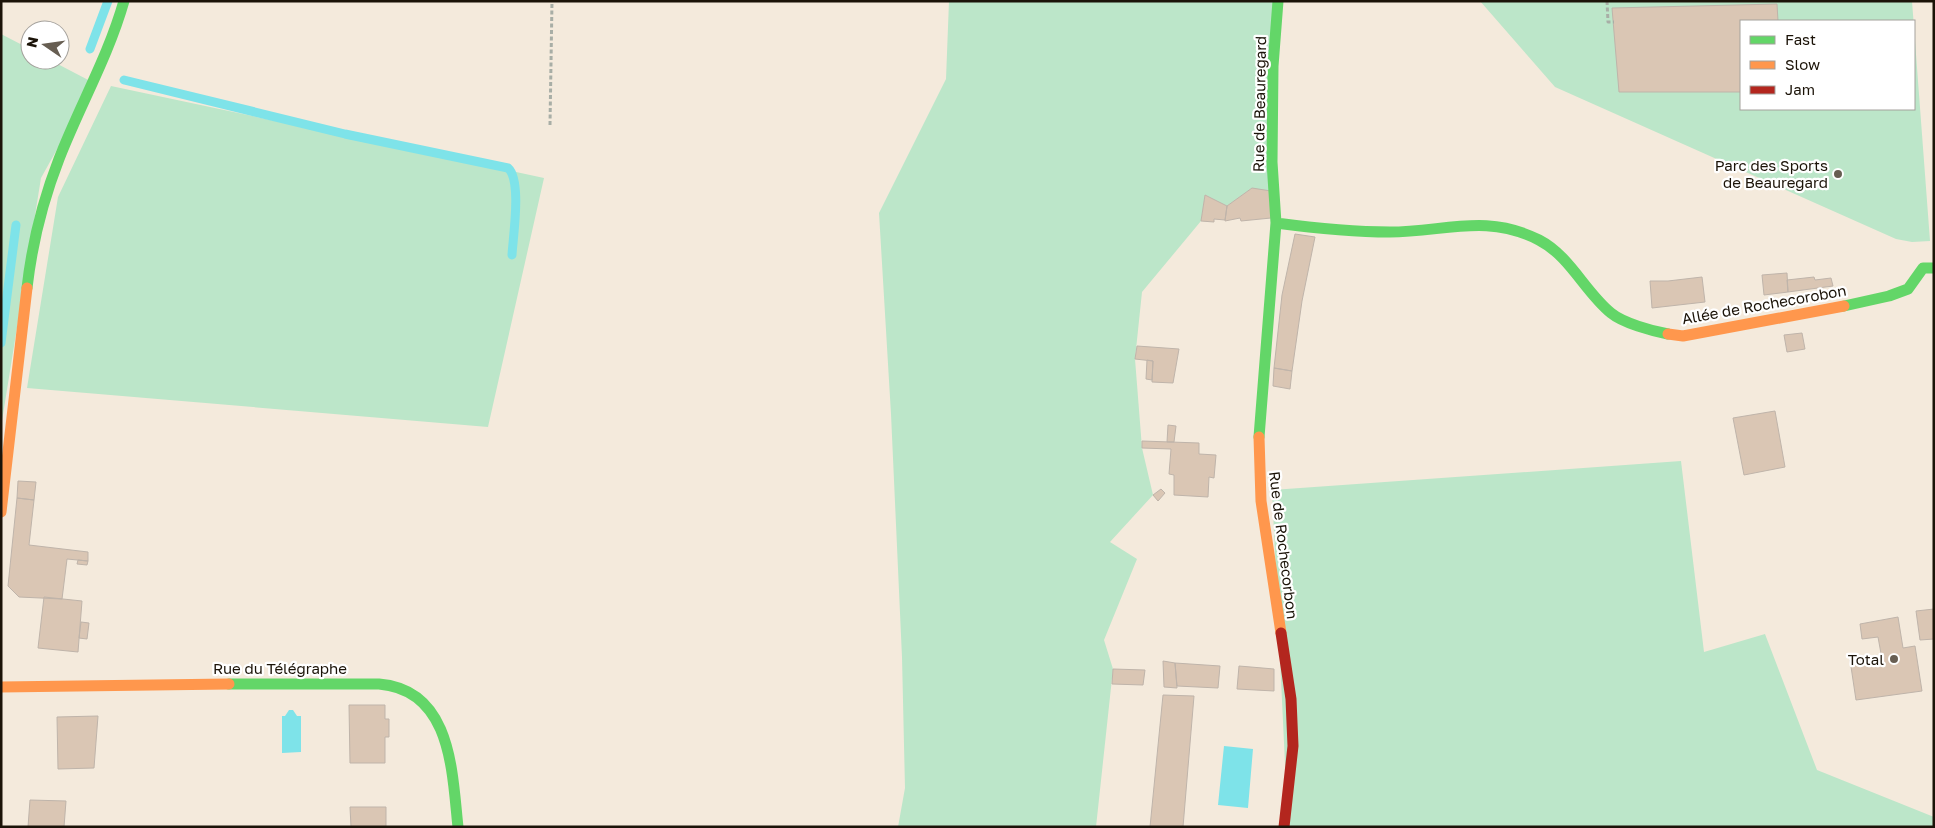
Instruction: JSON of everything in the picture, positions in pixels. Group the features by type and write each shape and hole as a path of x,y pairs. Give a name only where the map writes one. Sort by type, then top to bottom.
{"street":[{"path":"1,512 30,261 44,204 59,159 114,39 124,1"},
{"name":"Rue de Beauregard","path":"1274,208 1273,66 1278,1"},
{"name":"Rue de Rochecorbon","path":"1274,208 1276,223 1258,443 1261,501 1291,699 1293,746 1284,827"},
{"name":"Allée de Rochecorobon","path":"1276,223 1334,230 1392,232 1472,224 1502,227 1539,240 1554,250 1612,314 1652,331 1684,336 1771,321 1889,296 1908,289 1928,268"},
{"name":"Rue du Télégraphe","path":"1,687 344,683 392,686 422,701 438,720 447,743 458,827"}],"path":[{"path":"550,125 552,1"},
{"path":"1607,1 1608,22 1614,22"}],"green space":[{"path":"949,1 1276,1 1277,201 1252,188 1227,206 1205,195 1201,221 1142,292 1135,359 1142,448 1153,495 1110,542 1137,559 1104,640 1113,669 1096,827 898,827 905,788 902,657 891,414 879,213 946,79"},
{"name":"Parc des Sports de Beauregard","path":"1480,1 1912,1 1914,20 1740,20 1740,110 1915,110 1915,41 1930,241 1912,242 1896,239 1555,87"},
{"path":"1,34 20,44 20,70 69,70 94,83 41,178 1,427"},
{"path":"111,86 544,178 488,427 27,388 58,197"},
{"path":"1681,461 1704,652 1765,634 1817,770 1934,817 1934,827 1288,827 1272,490"}],"water":[{"path":"289,710 293,710 297,716 301,716 301,752 282,753 282,716 285,716"},
{"path":"1224,746 1253,749 1248,808 1218,805"}],"building":[{"path":"1777,4 1778,20 1740,20 1740,92 1619,92 1612,8"},
{"path":"1252,188 1271,191 1271,218 1241,221 1240,218 1225,221 1227,206"},
{"path":"1205,195 1227,206 1225,220 1214,219 1214,222 1201,221"},
{"path":"1295,234 1315,237 1302,301 1292,371 1274,368 1282,295"},
{"path":"1787,273 1788,292 1764,295 1762,275"},
{"path":"1702,277 1705,302 1652,308 1650,281"},
{"path":"1814,277 1815,280 1831,278 1833,286 1788,292 1787,280"},
{"path":"1802,333 1805,349 1787,352 1784,335"},
{"path":"1137,346 1179,349 1173,383 1152,382 1153,361 1135,359"},
{"path":"1147,360 1153,361 1152,380 1146,379"},
{"path":"1274,368 1292,371 1290,389 1273,386"},
{"path":"1775,411 1785,467 1744,475 1733,418"},
{"path":"1168,425 1176,426 1174,442 1167,442"},
{"path":"1142,441 1199,443 1199,454 1216,455 1214,478 1209,477 1208,497 1174,495 1174,475 1169,474 1171,449 1142,448"},
{"path":"18,481 36,482 34,500 17,498"},
{"path":"1161,489 1165,493 1158,501 1153,495"},
{"path":"17,498 34,500 29,545 88,552 88,561 67,559 62,599 19,597 8,586"},
{"path":"78,560 88,561 87,565 77,564"},
{"path":"44,597 82,601 78,652 38,648"},
{"path":"1934,609 1934,639 1920,640 1916,611"},
{"path":"1898,617 1903,648 1915,646 1922,691 1856,700 1850,660 1871,656 1872,661 1882,659 1878,637 1862,639 1860,624"},
{"path":"81,622 89,623 87,639 79,638"},
{"path":"1163,661 1175,663 1177,688 1164,687"},
{"path":"1175,663 1220,666 1218,688 1177,686"},
{"path":"1239,666 1274,669 1274,691 1237,689"},
{"path":"1113,669 1145,670 1143,685 1112,684"},
{"path":"1163,695 1194,696 1183,827 1150,827"},
{"path":"349,705 385,705 385,719 389,719 389,737 385,737 385,763 350,763"},
{"path":"98,716 94,768 58,769 57,717"},
{"path":"30,800 66,801 64,827 28,827"},
{"path":"350,807 386,807 386,827 351,827"}],"waterway":[{"path":"90,49 108,1"},
{"path":"124,80 345,134 508,168 515,184 516,196 512,255"},
{"path":"1,343 16,225"}],"traffic: fast":[{"path":"27,288 35,239 53,175 110,42 124,1"},
{"path":"1259,437 1276,223 1272,162 1273,66 1278,1"},
{"path":"1276,223 1361,231 1390,232 1483,226 1501,227 1520,232 1539,240 1560,255 1593,295 1616,317 1638,326 1668,334"},
{"path":"1844,306 1889,296 1908,289 1923,268 1934,268"},
{"path":"229,684 379,684 403,690 421,701 434,717 444,737 450,759 458,827"}],"traffic: slow":[{"path":"1,512 27,288"},
{"path":"1668,334 1683,336 1844,306"},
{"path":"1259,437 1261,501 1281,633"},
{"path":"1,687 229,684"}],"traffic: jam":[{"path":"1281,633 1291,699 1293,746 1284,827"}],"place":[{"name":"Parc des Sports de Beauregard","path":"1838,174"},
{"name":"Total","path":"1894,659"}]}
